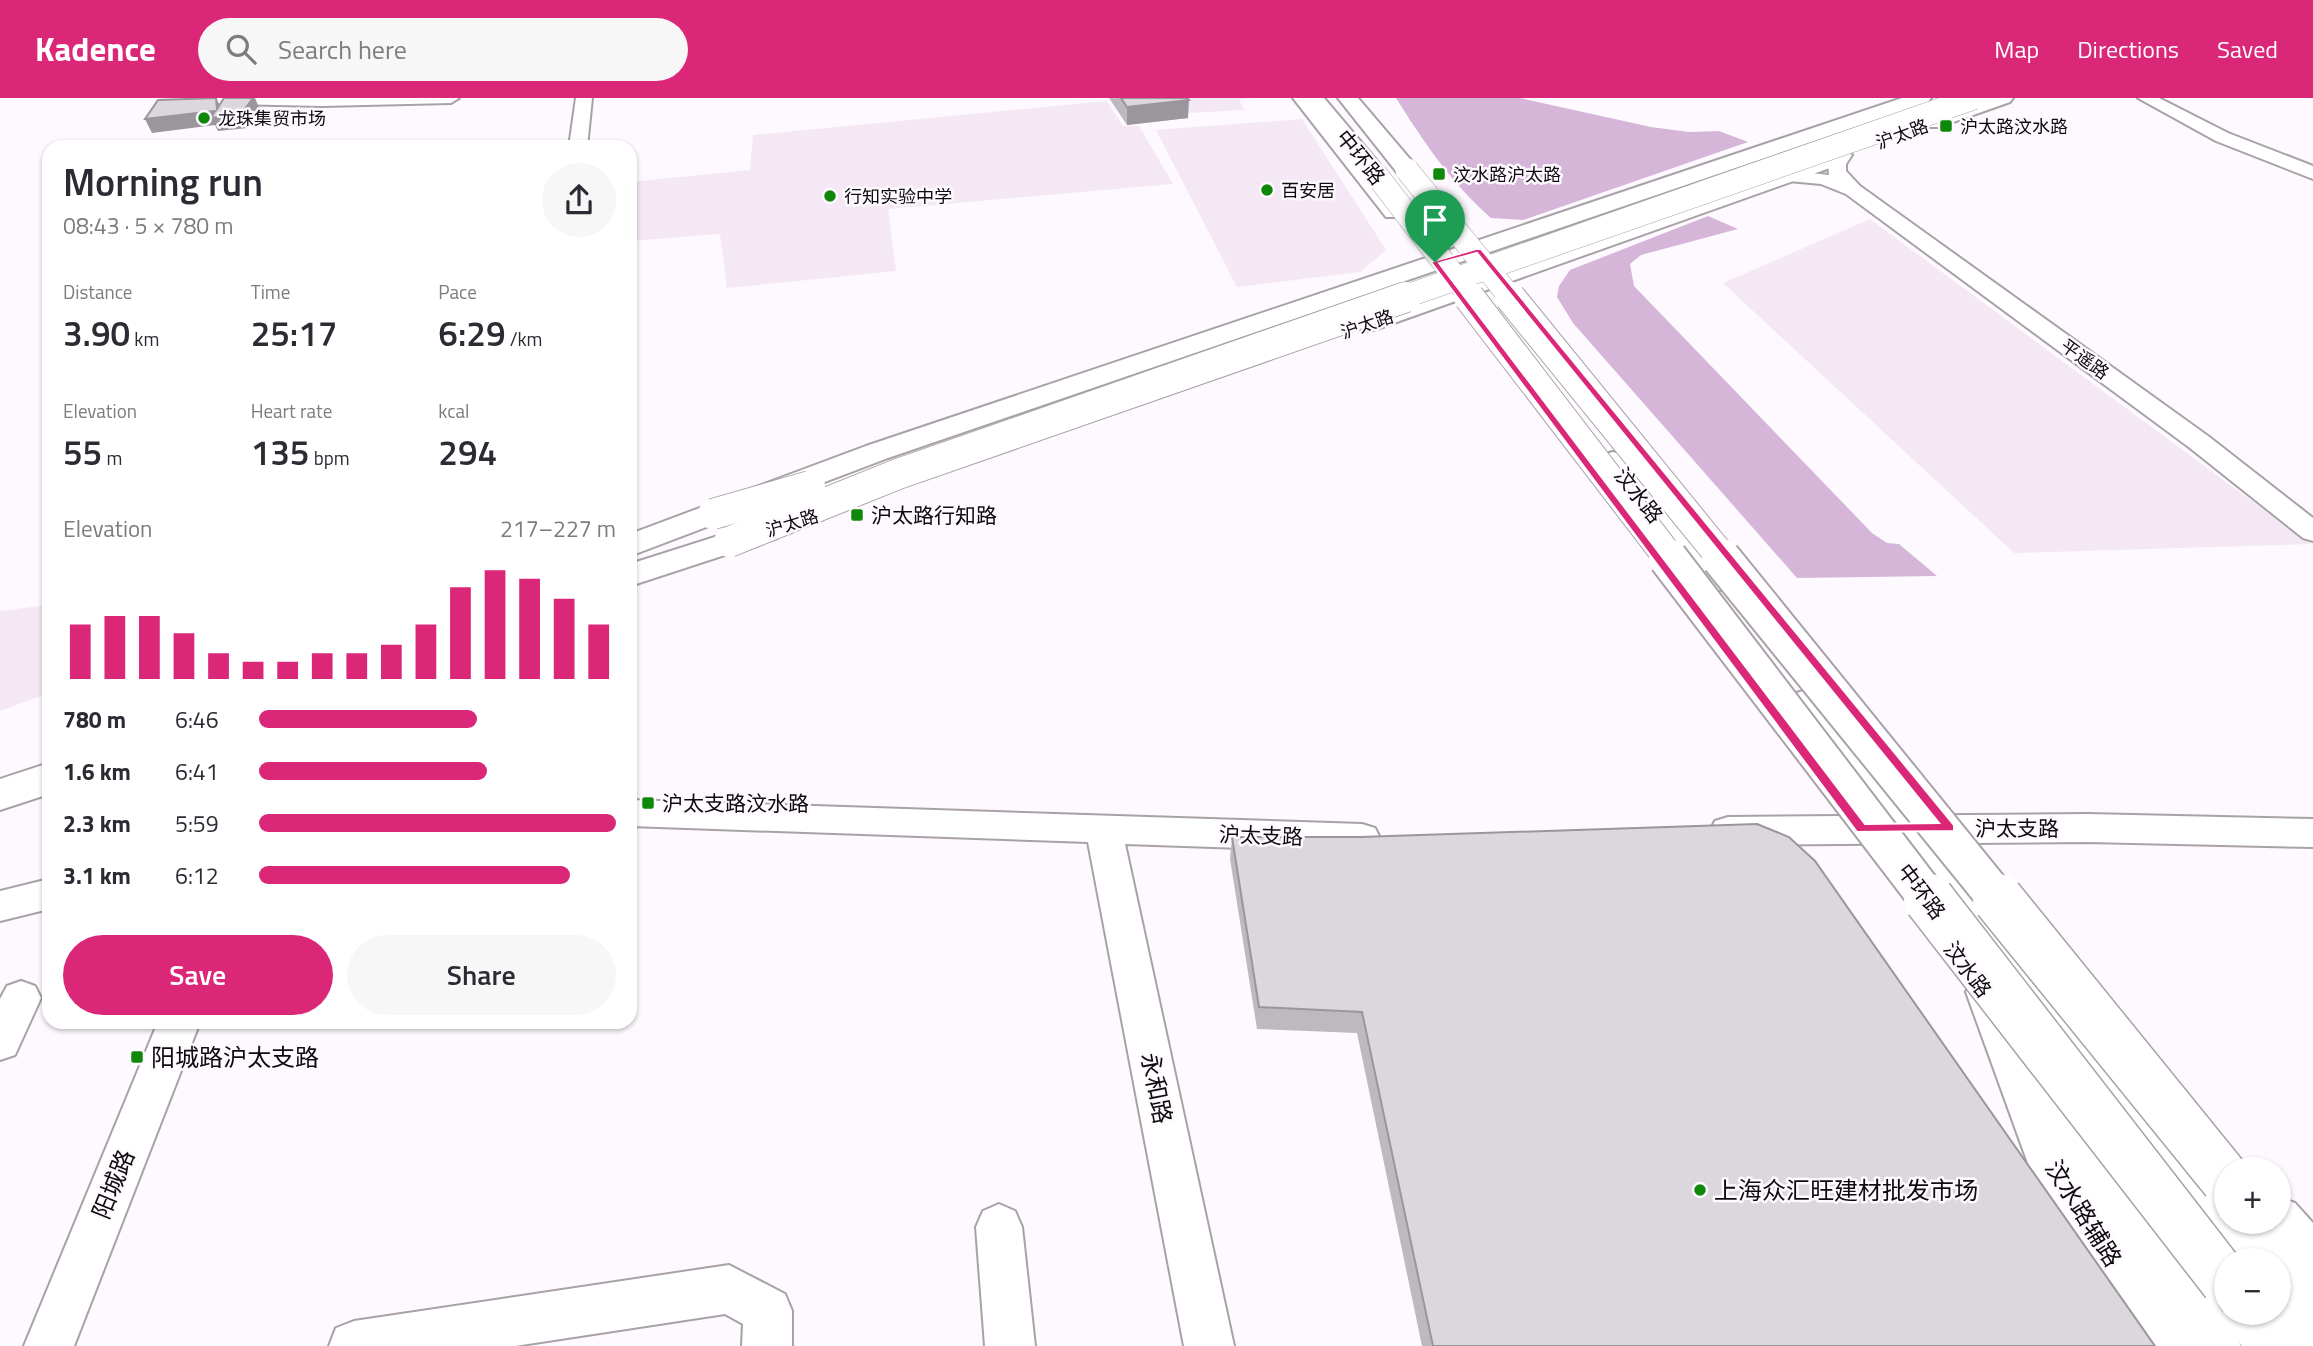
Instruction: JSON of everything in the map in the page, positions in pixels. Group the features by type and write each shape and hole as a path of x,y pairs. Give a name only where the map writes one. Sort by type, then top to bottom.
{"main road":[{"name":"汶水路","path":"1303,98 1435,262 1480,278 2241,1248"},
{"name":"中环路","path":"1314,98 1375,173 2041,1047 2214,1267"},
{"name":"中环路","path":"1348,98 2214,1165"},
{"name":"汶水路","path":"1354,98 1414,170 1480,278 1564,432 1626,515 1909,828 2214,1179"},
{"name":"沪太路","path":"637,571 721,528 890,448 1435,262 1480,278 1921,98"},
{"name":"沪太路","path":"721,528 888,463 1949,98"},
{"name":"沪太路","path":"721,528 898,474 1974,98"},
{"name":"沪太路","path":"637,545 907,486 1480,278 1784,176 2003,98"},
{"path":"1377,106 1414,170"},
{"name":"汶水路","path":"1480,278 1556,389 1687,556 1909,828 2222,1157"},
{"path":"1556,389 1564,432"},
{"path":"1626,515 1687,556"},
{"path":"0,767 42,752"},
{"path":"0,795 42,780"},
{"name":"汶水路","path":"1909,828 1986,992 2214,1290"},
{"path":"2039,1061 2107,1188 2212,1346"},
{"path":"2136,1189 2215,1248"},
{"path":"2260,1234 2313,1297"},
{"path":"2271,1234 2313,1283"},
{"path":"2287,1234 2313,1264"},
{"path":"2291,1312 2313,1338"},
{"path":"2242,1325 2259,1346"},
{"path":"2261,1325 2278,1346"}],"street":[{"path":"195,98 321,101 451,98"},
{"path":"579,140 583,98"},
{"path":"2146,98 2222,137 2313,173"},
{"name":"平遥路","path":"1843,155 1837,164 1837,172 1853,190 2199,442 2313,532"},
{"name":"平遥路","path":"1784,176 1824,179 1853,190"},
{"name":"沪太支路","path":"637,813 1397,838"},
{"name":"沪太支路","path":"1698,832 1909,828 2313,833"},
{"name":"永和路","path":"1104,830 1209,1346"},
{"path":"0,906 42,896"},
{"name":"汶水路辅路","path":"1986,992 2050,1165 2171,1346"},
{"path":"0,1042 21,998"},
{"name":"阳城路","path":"48,1346 176,1029"},
{"path":"999,1227 1010,1346"},
{"path":"354,1346 729,1289 768,1311 767,1346"}],"shaded area":[{"path":"1179,98 1259,98 1239,99 1244,110 1188,113"},
{"path":"1396,98 1520,98 1651,127 1689,132 1719,131 1748,142 1523,220 1491,218 1463,191 1439,161"},
{"name":"行知实验中学","path":"1107,101 1123,126 1139,126 1173,184 888,209 896,271 727,288 720,234 637,240 637,181 750,170 753,135"},
{"name":"百安居","path":"1302,119 1386,250 1360,272 1237,287 1156,130"},
{"path":"1708,216 1738,229 1641,255 1630,264 1634,286 1872,533 1887,543 1899,544 1937,576 1797,578 1573,323 1557,297 1559,286 1570,270"},
{"path":"1870,219 2310,544 2014,553 1723,283"},
{"path":"42,606 42,696 0,711 0,611"}],"building":[{"path":"216,98 217,109 224,98 253,98 241,114 211,118 215,111 145,119 158,100"},
{"path":"1121,98 1187,98 1189,100 1127,107"},
{"name":"上海众汇旺建材批发市场","path":"1757,824 1789,837 1815,861 2155,1346 1433,1346 1362,1012 1259,1007 1232,837 1360,837"}],"place":[{"name":"龙珠集贸市场","path":"204,118"},
{"name":"沪太路汶水路","path":"1946,126"},
{"name":"汶水路沪太路","path":"1439,174"},
{"name":"百安居","path":"1267,190"},
{"name":"行知实验中学","path":"830,196"},
{"name":"沪太路行知路","path":"857,515"},
{"name":"沪太支路汶水路","path":"648,803"},
{"name":"阳城路沪太支路","path":"137,1057"},
{"name":"上海众汇旺建材批发市场","path":"1700,1190"}],"route":[{"path":"1478,250 1950,828 1861,828 1435,262 1478,250"}]}
